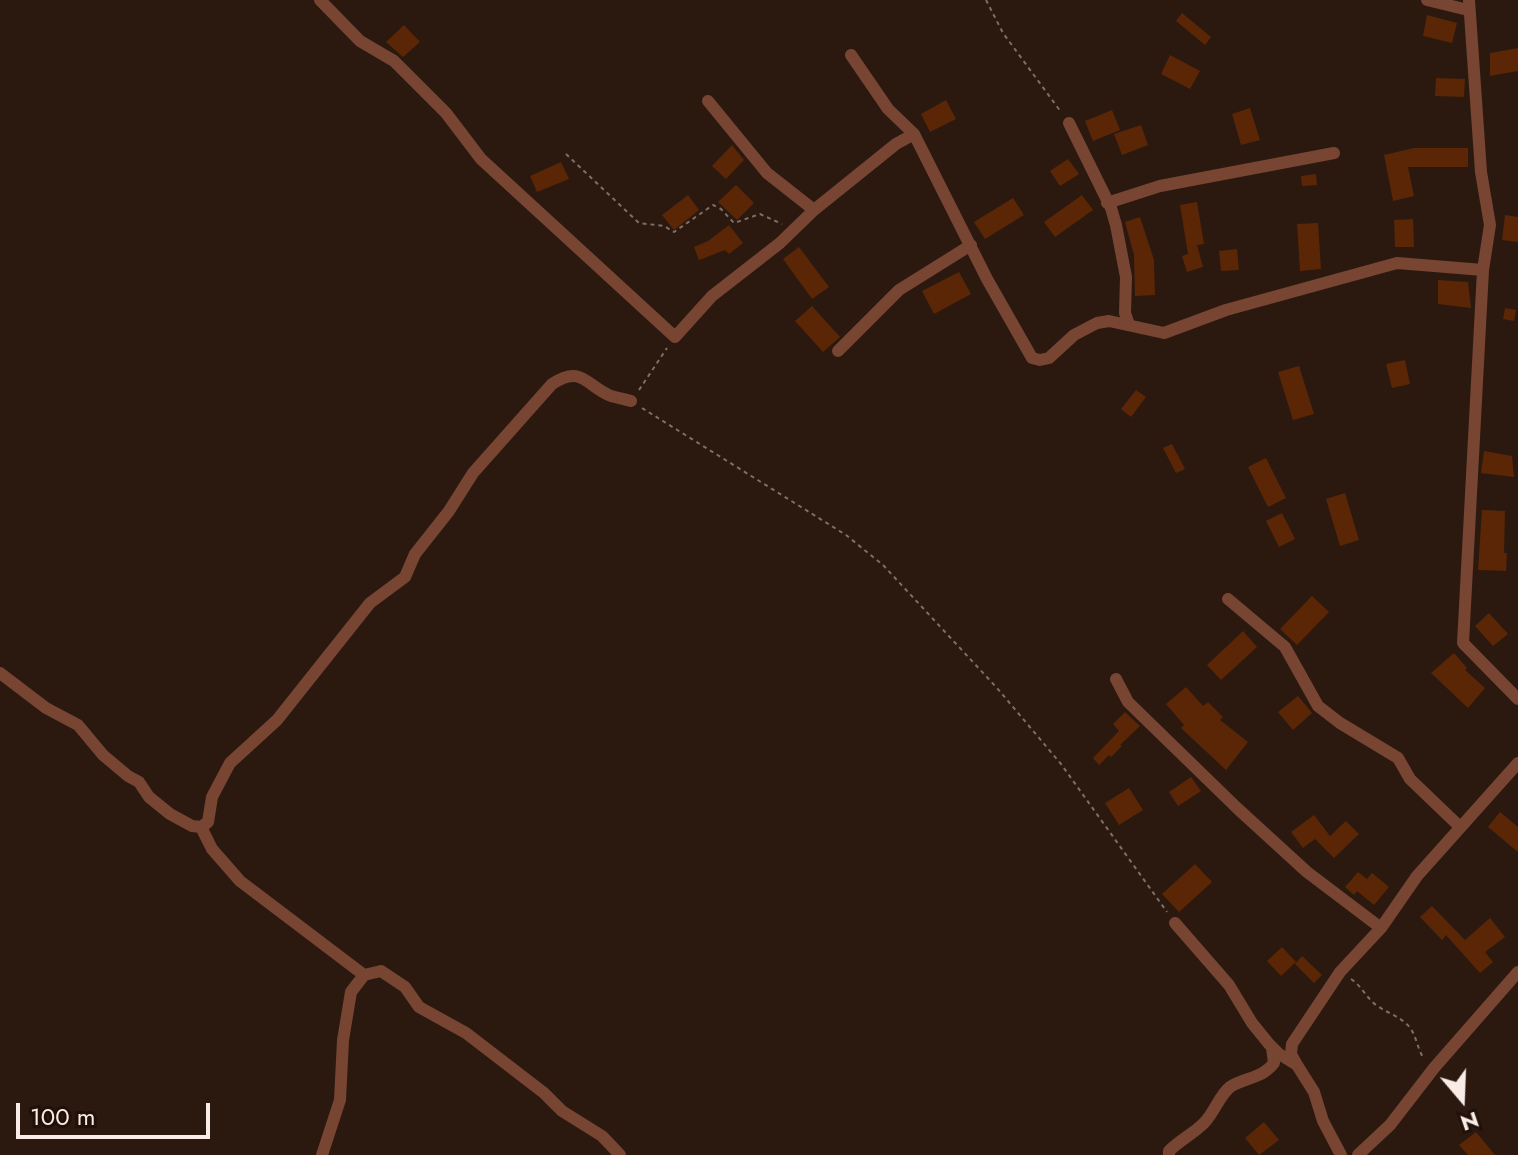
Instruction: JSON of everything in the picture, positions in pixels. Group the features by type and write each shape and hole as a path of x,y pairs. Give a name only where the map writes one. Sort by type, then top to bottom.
{"street":[{"path":"320,0 360,41 394,61 446,113 481,159 675,337 712,296 896,144 914,134"},
{"path":"1427,0 1468,5 1474,50 1481,172 1490,225 1483,270 1463,643 1518,699"},
{"path":"851,55 888,109 914,134 1032,358 1049,358 1074,335 1097,323 1109,321 1164,333 1226,310 1397,263 1483,270"},
{"path":"708,101 767,173 814,210"},
{"path":"1069,123 1111,208 1126,277 1125,313 1129,325"},
{"path":"1107,203 1160,186 1334,153"},
{"path":"838,351 899,290 971,245"},
{"path":"201,827 208,822 212,797 230,763 277,720 370,603 405,577 415,554 449,511 473,473 552,384 565,376 574,375 586,379 610,396 631,401"},
{"path":"1228,599 1285,647 1318,706 1398,758 1410,779 1459,826"},
{"path":"0,673 46,708 78,725 103,755 139,782 149,797 170,814 201,827 212,849 240,881 364,975"},
{"path":"1116,679 1128,702 1237,808 1307,872 1381,928"},
{"path":"1341,1155 1323,1121 1314,1092 1291,1054 1292,1044 1340,972 1381,928 1417,876 1518,763"},
{"path":"1175,923 1229,985 1252,1023 1272,1048 1297,1065"},
{"path":"322,1155 340,1100 343,1040 351,992 364,975 381,971 405,987 419,1007 466,1033 544,1093 562,1111 602,1136 620,1155"},
{"path":"1358,1155 1390,1125 1434,1068 1518,972"},
{"path":"1169,1155 1178,1142 1204,1123 1231,1087 1250,1081 1270,1069 1274,1063 1272,1048"}],"path":[{"path":"986,0 1003,33 1069,123"},
{"path":"566,154 639,223 664,226 674,232 713,205 734,223 760,214 775,219 793,232"},
{"path":"675,337 631,401 846,535 883,565 997,688 1061,764 1175,923"},
{"path":"1340,972 1365,989 1369,999 1379,1007 1403,1019 1414,1034 1421,1055 1434,1068"}],"building":[{"path":"1182,13 1211,37 1205,45 1176,21"},
{"path":"1427,15 1457,23 1452,43 1423,36"},
{"path":"404,25 420,42 403,57 386,42"},
{"path":"1518,48 1518,71 1490,76 1490,53"},
{"path":"1170,55 1200,71 1190,89 1161,74"},
{"path":"1436,78 1465,79 1464,97 1435,96"},
{"path":"946,100 956,119 930,132 921,114"},
{"path":"1250,108 1260,140 1241,145 1232,114"},
{"path":"1112,110 1120,130 1093,141 1085,121"},
{"path":"1141,125 1148,145 1122,155 1114,134"},
{"path":"732,145 744,160 726,179 712,166"},
{"path":"1414,148 1468,148 1468,167 1408,167 1414,196 1393,201 1384,155"},
{"path":"1068,159 1079,174 1060,186 1050,171"},
{"path":"561,162 569,179 537,192 530,176"},
{"path":"1316,174 1317,185 1302,186 1301,176"},
{"path":"736,185 754,203 737,220 718,202"},
{"path":"688,195 699,210 674,230 662,215"},
{"path":"1082,195 1093,210 1055,237 1044,222"},
{"path":"1013,198 1024,215 985,239 974,222"},
{"path":"1197,202 1204,244 1197,245 1203,267 1187,272 1182,256 1188,254 1180,205"},
{"path":"1505,215 1518,217 1518,242 1502,240"},
{"path":"1140,217 1154,260 1155,295 1135,296 1134,255 1125,222"},
{"path":"1413,219 1414,247 1395,247 1394,220"},
{"path":"1318,223 1321,269 1300,271 1297,224"},
{"path":"729,225 743,243 729,254 725,250 699,260 694,247"},
{"path":"799,247 829,287 812,299 783,259"},
{"path":"1237,249 1239,270 1221,271 1219,251"},
{"path":"959,272 971,294 934,314 922,291"},
{"path":"1438,280 1468,282 1471,308 1438,304"},
{"path":"812,306 840,337 823,352 795,321"},
{"path":"1505,308 1516,310 1514,321 1503,319"},
{"path":"1405,360 1410,384 1392,388 1386,364"},
{"path":"1299,366 1314,414 1293,420 1278,372"},
{"path":"1136,390 1146,397 1131,417 1121,409"},
{"path":"1172,444 1185,469 1176,473 1163,448"},
{"path":"1484,451 1512,456 1514,477 1481,473"},
{"path":"1266,458 1286,498 1268,507 1248,467"},
{"path":"1345,493 1359,540 1340,546 1326,499"},
{"path":"1482,510 1505,511 1506,571 1478,570"},
{"path":"1282,513 1295,539 1279,547 1266,521"},
{"path":"1312,596 1329,612 1297,645 1280,629"},
{"path":"1489,613 1508,634 1493,646 1475,626"},
{"path":"1243,631 1257,647 1221,680 1207,665"},
{"path":"1454,653 1467,668 1465,670 1485,688 1468,708 1431,673"},
{"path":"1186,687 1203,706 1208,702 1223,717 1220,720 1248,742 1226,770 1181,728 1184,725 1166,704"},
{"path":"1298,696 1312,713 1293,730 1278,712"},
{"path":"1125,712 1140,726 1111,757 1109,755 1099,765 1093,758 1119,731 1113,724"},
{"path":"1191,777 1201,791 1178,806 1169,792"},
{"path":"1129,788 1143,810 1119,825 1105,803"},
{"path":"1500,812 1518,827 1518,852 1488,827"},
{"path":"1314,815 1330,836 1346,821 1359,834 1334,858 1315,839 1303,848 1291,832"},
{"path":"1195,864 1212,882 1179,912 1162,894"},
{"path":"1358,872 1367,879 1372,873 1389,887 1374,905 1357,891 1354,895 1345,887"},
{"path":"1432,906 1465,940 1490,918 1505,937 1485,952 1493,962 1480,973 1446,935 1442,940 1420,917"},
{"path":"1282,947 1296,962 1281,976 1267,961"},
{"path":"1302,956 1322,975 1314,983 1295,964"},
{"path":"1264,1122 1279,1140 1259,1155 1245,1138"},
{"path":"1476,1132 1495,1155 1468,1155 1459,1145"}]}
